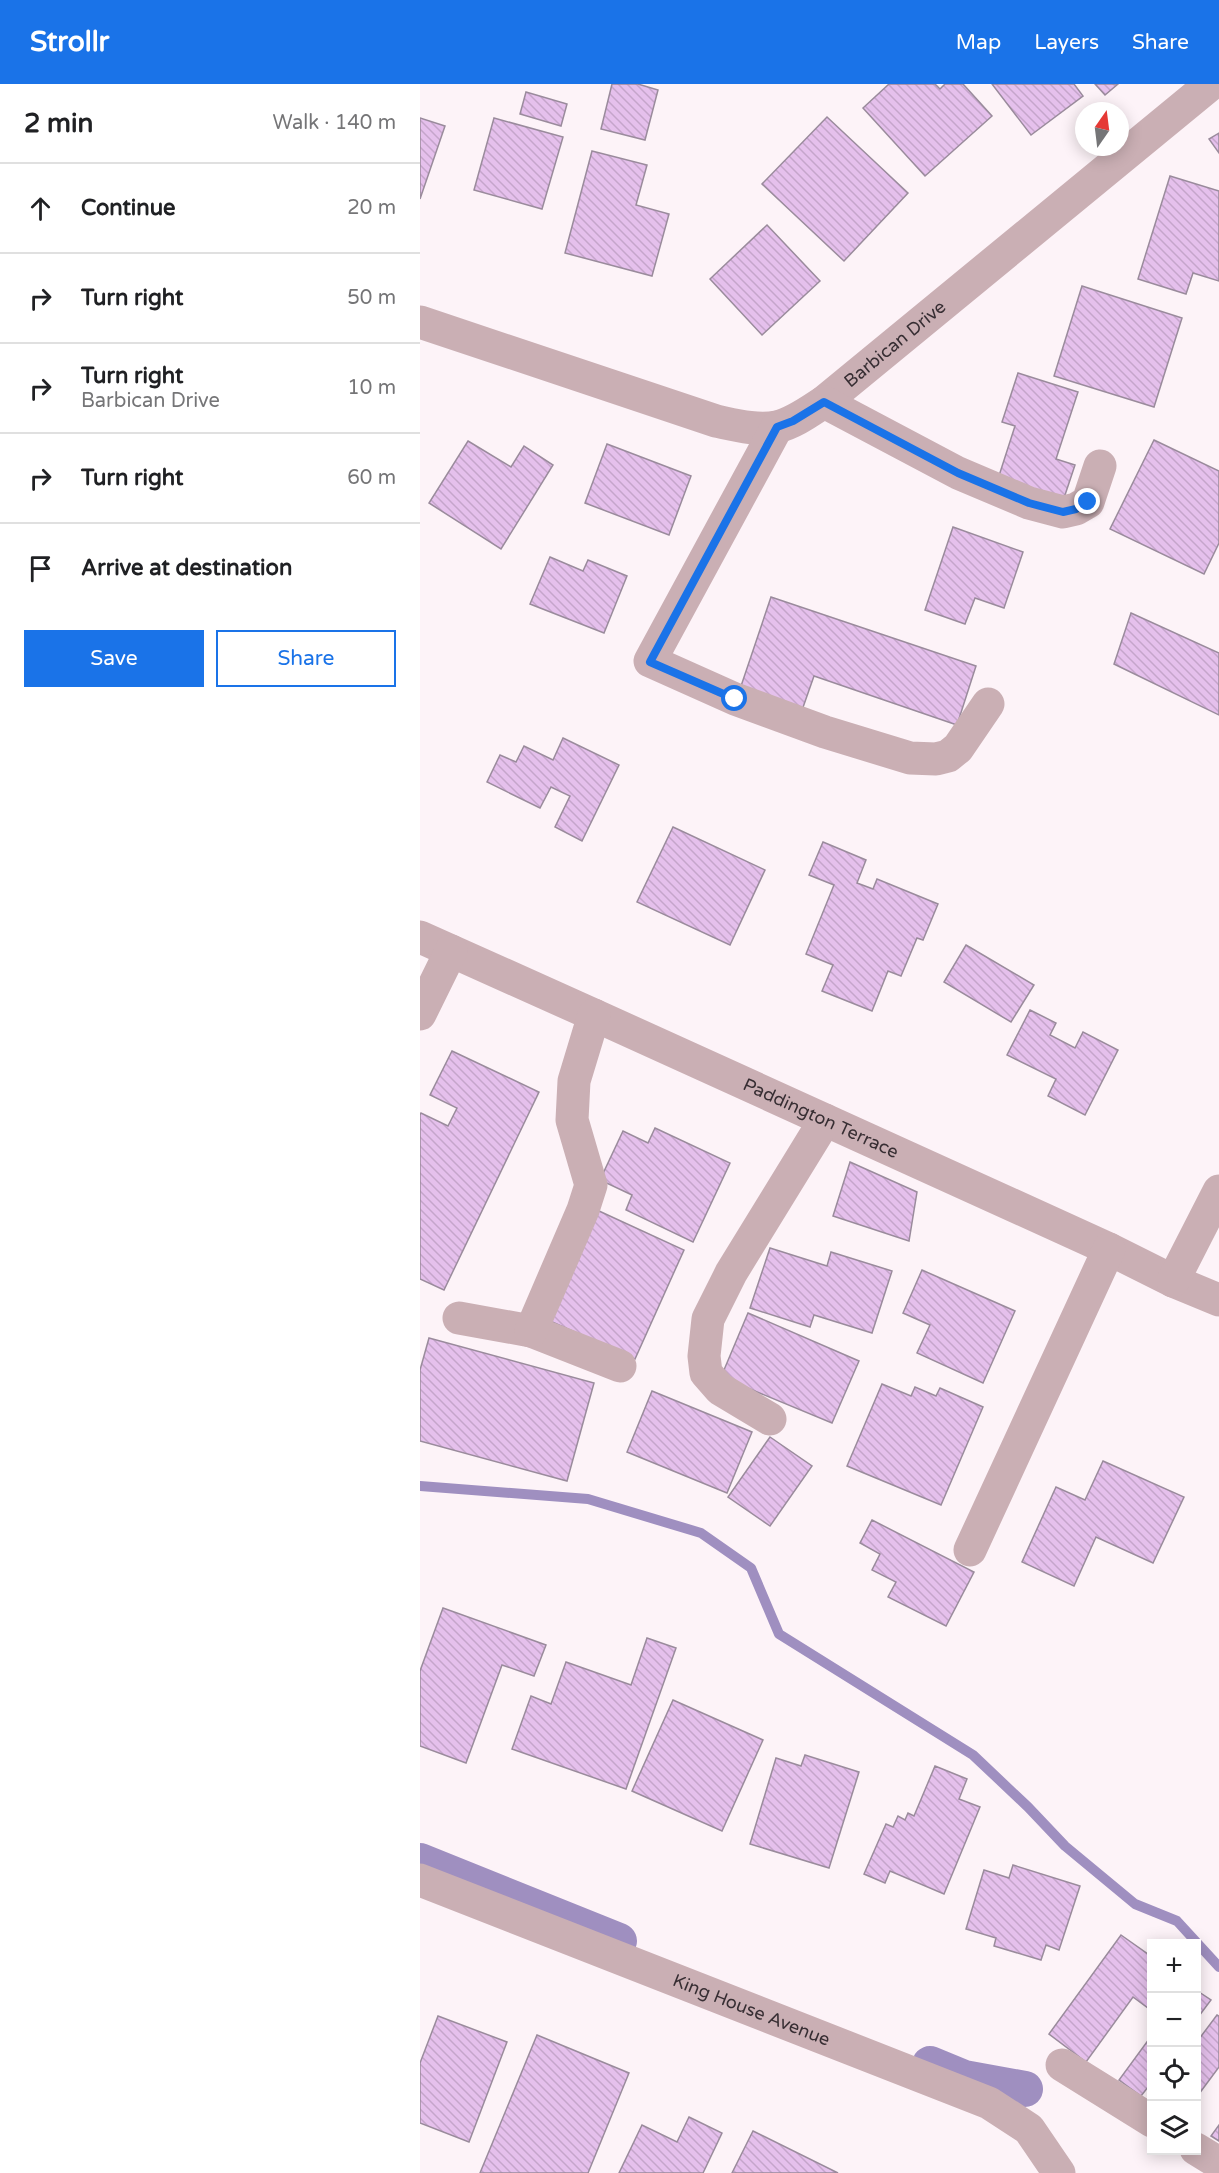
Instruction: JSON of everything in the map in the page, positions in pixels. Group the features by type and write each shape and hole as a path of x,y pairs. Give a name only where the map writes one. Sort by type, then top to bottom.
{"street":[{"name":"Barbican Drive","path":"420,322 716,421 746,428 777,427 793,421 824,402 1211,84"},
{"path":"824,402 958,473 1029,503 1063,512 1076,509 1088,502 1100,466"},
{"path":"777,427 650,662 735,699 825,732 910,758 936,759 948,756 958,748 988,704"},
{"name":"Paddington Terrace","path":"420,938 1219,1300"},
{"path":"420,1014 451,951"},
{"path":"531,1331 584,1210 591,1185 572,1119 574,1082 594,1015"},
{"path":"770,1419 720,1389 706,1373 704,1356 708,1319 730,1273 825,1120"},
{"path":"1173,1281 1219,1191"},
{"path":"970,1550 1109,1249"},
{"path":"459,1318 531,1331 620,1366"},
{"name":"King House Avenue","path":"420,1881 989,2103 1029,2129 1059,2173"},
{"path":"1062,2065 1147,2118"},
{"path":"1201,2152 1219,2163"}],"building":[{"path":"612,84 638,84 658,90 645,140 601,129"},
{"path":"889,84 935,84 940,89 945,84 963,84 992,116 925,176 863,108"},
{"path":"992,84 1074,84 1083,96 1031,135"},
{"path":"1095,84 1118,84 1105,95"},
{"path":"526,92 567,104 561,126 520,114"},
{"path":"827,117 908,193 844,261 762,184"},
{"path":"420,118 445,126 420,199"},
{"path":"494,118 563,137 542,209 474,190"},
{"path":"1219,133 1219,153 1209,139"},
{"path":"592,151 647,165 636,205 669,214 652,276 565,253"},
{"path":"1170,176 1219,191 1219,281 1193,273 1186,294 1138,279"},
{"path":"767,225 820,281 762,335 710,279"},
{"path":"1082,286 1182,318 1154,407 1054,376"},
{"path":"1018,373 1078,392 1056,459 1075,465 1062,504 997,482 1015,426 1002,422"},
{"path":"1154,440 1219,471 1219,543 1204,574 1110,529"},
{"path":"468,441 511,467 524,446 553,465 501,549 429,503"},
{"path":"607,444 691,476 669,535 585,503"},
{"path":"953,527 1023,552 1004,608 975,598 965,624 925,610"},
{"path":"550,557 583,571 588,560 627,576 604,633 530,604"},
{"path":"771,597 976,666 957,725 814,676 801,713 739,692"},
{"path":"1131,613 1219,653 1219,715 1114,664"},
{"path":"563,738 619,765 582,841 555,827 570,796 551,787 540,808 487,782 500,755 516,762 524,746 553,760"},
{"path":"673,827 765,870 730,945 637,902"},
{"path":"823,842 866,860 857,883 873,889 877,879 938,904 923,940 917,938 901,976 888,971 872,1011 822,991 833,965 806,954 834,885 809,875"},
{"path":"966,945 1034,985 1011,1022 944,982"},
{"path":"1030,1010 1056,1023 1050,1035 1075,1048 1083,1032 1118,1050 1085,1115 1048,1096 1056,1079 1007,1055"},
{"path":"452,1051 539,1092 444,1290 420,1279 420,1115 421,1113 448,1126 457,1108 430,1095"},
{"path":"655,1128 730,1163 693,1242 626,1210 632,1195 600,1180 623,1131 648,1143"},
{"path":"850,1162 917,1192 909,1241 833,1216"},
{"path":"599,1211 684,1250 635,1359 550,1321"},
{"path":"770,1248 827,1266 831,1252 892,1271 872,1333 814,1315 810,1327 750,1308"},
{"path":"922,1270 1015,1311 983,1383 917,1353 930,1325 903,1313"},
{"path":"748,1313 859,1361 832,1423 721,1377"},
{"path":"429,1338 594,1383 567,1481 420,1441 420,1370"},
{"path":"882,1384 911,1396 915,1387 936,1396 940,1388 983,1407 941,1505 847,1466"},
{"path":"652,1391 752,1432 727,1493 627,1452"},
{"path":"770,1437 812,1466 770,1526 728,1497"},
{"path":"1103,1461 1184,1497 1153,1563 1096,1537 1074,1586 1022,1562 1056,1487 1085,1500"},
{"path":"872,1520 974,1572 946,1626 888,1597 896,1582 872,1570 880,1554 860,1543"},
{"path":"443,1608 546,1645 534,1676 502,1665 466,1763 420,1746 420,1671"},
{"path":"647,1638 676,1648 626,1789 512,1749 531,1696 551,1704 566,1662 631,1685"},
{"path":"673,1700 763,1740 722,1831 632,1791"},
{"path":"805,1755 859,1772 829,1868 750,1844 776,1758 801,1766"},
{"path":"935,1766 967,1779 959,1799 980,1807 944,1894 890,1871 885,1883 864,1874 886,1824 893,1827 898,1816 905,1820 908,1813 914,1816"},
{"path":"1013,1865 1080,1886 1059,1950 1046,1945 1041,1960 994,1946 996,1938 966,1929 984,1870 1009,1878"},
{"path":"1121,1935 1147,1953 1147,2007 1133,1997 1086,2062 1049,2034"},
{"path":"1201,1993 1211,2000 1201,2013"},
{"path":"1217,2015 1219,2016 1219,2067 1201,2091 1201,2047 1201,2036"},
{"path":"438,2016 507,2042 469,2142 420,2123 420,2063"},
{"path":"537,2035 629,2073 588,2173 480,2173"},
{"path":"1147,2042 1147,2088 1141,2096 1119,2080"},
{"path":"689,2117 722,2133 703,2173 619,2173 642,2125 677,2142"},
{"path":"1219,2125 1219,2141 1211,2136"},
{"path":"753,2131 838,2173 732,2173"}],"waterway":[{"path":"420,1486 588,1499 701,1533 751,1568 779,1634 973,1755 1065,1846 1135,1904 1177,1921 1219,1967"},
{"path":"420,1861 619,1941"},
{"path":"930,2064 964,2078 1025,2089"}],"route":[{"path":"735,699 650,662 777,427 793,421 824,402 958,473 1029,503 1063,512 1076,509 1088,502"}]}
